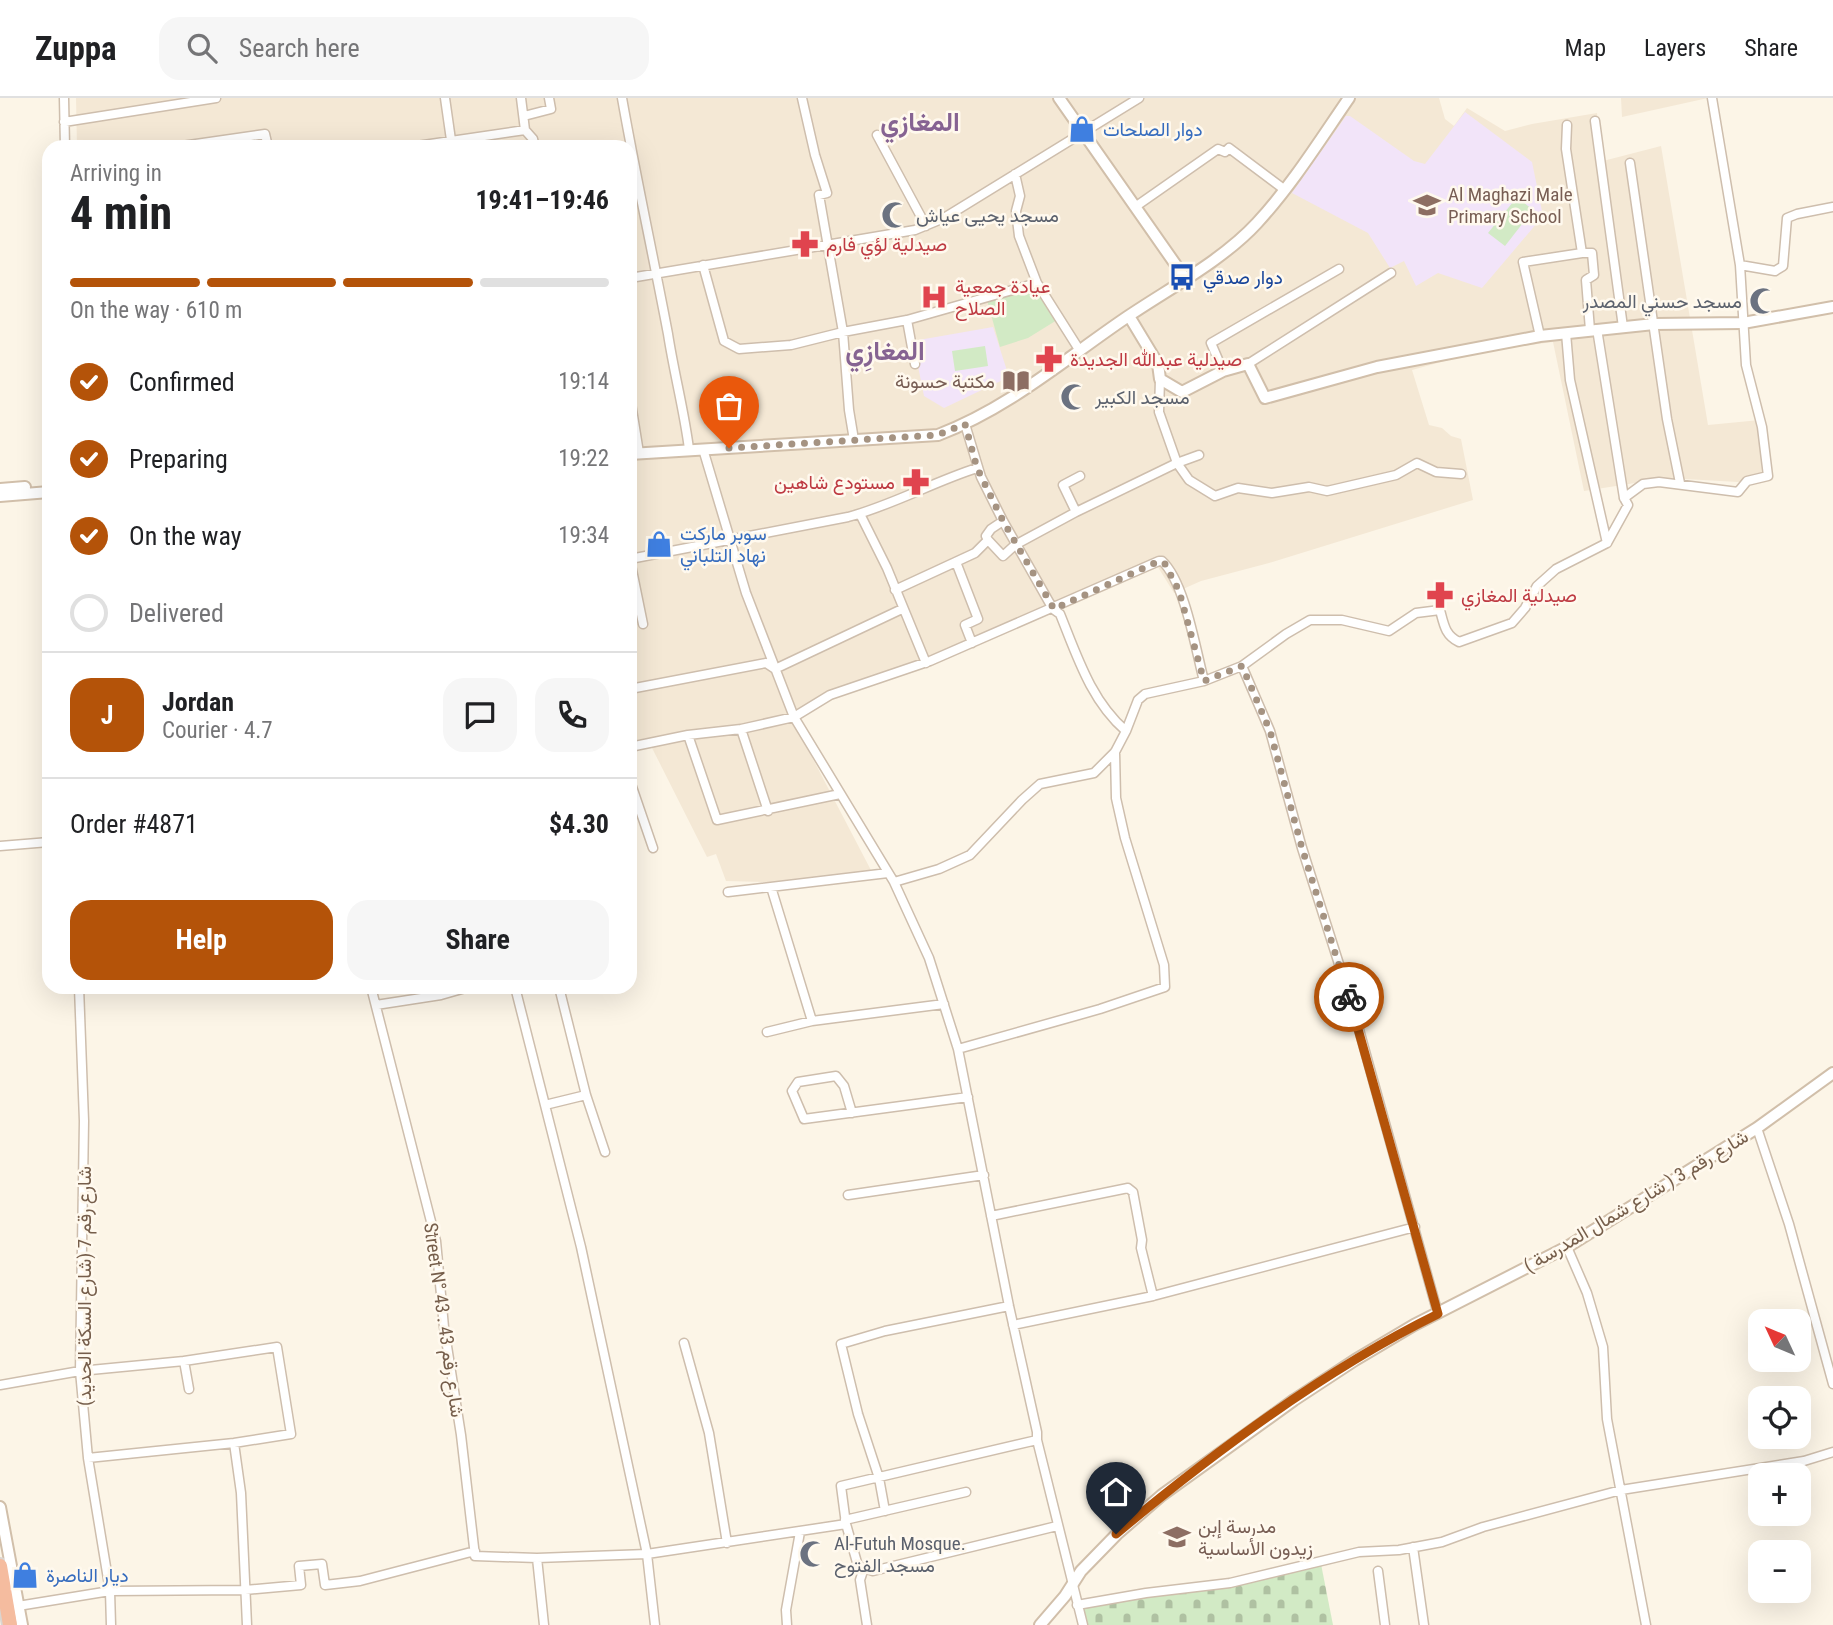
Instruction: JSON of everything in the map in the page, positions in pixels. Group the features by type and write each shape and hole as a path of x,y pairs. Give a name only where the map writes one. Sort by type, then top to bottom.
{"highway":[{"path":"0,1566 10,1625"}],"street":[{"path":"64,98 65,140"},
{"path":"64,121 216,98"},
{"path":"445,98 451,139"},
{"path":"521,98 525,130 533,140"},
{"path":"524,116 551,109 549,98"},
{"path":"622,98 629,140"},
{"path":"803,98 815,155 827,193 819,195 843,332 854,440"},
{"path":"1059,98 1185,278"},
{"path":"637,277 926,226 944,218 1139,98"},
{"path":"637,454 937,435 965,424 1008,401 1233,244 1256,224 1285,190 1349,98"},
{"path":"1624,498 1643,484 1680,483 1738,492 1747,481 1768,476 1762,427 1746,365 1740,265 1712,98"},
{"path":"1595,121 1623,327"},
{"path":"1567,125 1566,149 1583,253"},
{"path":"446,140 525,130"},
{"path":"223,140 265,134 266,140"},
{"path":"877,135 926,226"},
{"path":"1135,207 1218,149 1225,152 1229,148 1285,190"},
{"path":"1630,163 1667,419 1680,483"},
{"path":"1016,174 1020,196 1016,211 1019,236 1037,283 1080,351"},
{"path":"637,184 685,415 689,449"},
{"path":"1740,265 1775,271 1783,266 1787,218 1833,207"},
{"path":"894,882 939,869 970,855 1040,784 1094,773 1115,752 1138,700 1145,694 1204,681 1242,666 1310,620 1342,620 1389,631 1416,613 1440,611 1450,638 1459,642 1512,622 1525,608 1537,586 1556,569 1606,543 1628,505 1624,498 1586,280 1594,275 1592,253 1523,262 1540,336"},
{"path":"703,265 724,341 739,349 791,345 907,320 1037,283"},
{"path":"1223,371 1211,343 1339,269"},
{"path":"1160,379 1182,392 1223,371 1248,364 1391,273"},
{"path":"1248,364 1265,398 1377,367 1540,336 1654,324 1743,323 1833,307"},
{"path":"1129,316 1158,364 1159,412 1177,463 1189,480 1215,496 1238,488 1272,493 1309,486 1326,491 1396,475 1417,463 1436,472 1461,474"},
{"path":"907,320 915,364"},
{"path":"1566,333 1570,380 1606,543"},
{"path":"965,424 977,468 1003,521 1054,609 1060,614 1090,686 1112,719 1126,731"},
{"path":"703,449 729,538 794,717 894,882 929,958 944,1004 958,1049 1037,1440 1083,1625"},
{"path":"1003,521 986,536 1003,556 1017,544 1076,512 1199,455"},
{"path":"637,558 860,514 977,468"},
{"path":"1076,512 1063,485 1080,477"},
{"path":"0,489 42,486"},
{"path":"0,496 42,493"},
{"path":"860,514 881,556 926,663"},
{"path":"895,590 975,553 988,540"},
{"path":"637,746 688,735 741,729 794,717 830,695 926,663 1162,561 1171,572 1179,591 1204,681"},
{"path":"956,562 978,619 965,625 972,643"},
{"path":"637,594 643,624"},
{"path":"775,668 902,609"},
{"path":"637,688 766,663 775,668"},
{"path":"1242,666 1270,731 1302,848 1353,1008 1438,1314"},
{"path":"741,729 768,811"},
{"path":"688,735 717,820 840,794"},
{"path":"958,1049 1100,1009 1165,987 1164,965 1125,838 1116,798 1115,752"},
{"path":"637,801 653,848"},
{"path":"0,846 42,843"},
{"path":"728,892 888,873"},
{"path":"771,887 812,1021"},
{"name":"شارع رقم 7 (شارع السكة الحديد)","path":"79,994 84,1121 80,1371 89,1458 110,1591 111,1625"},
{"name":"Street N° 43 . شارع رقم 43","path":"373,994 436,1241 444,1327 463,1444 475,1551"},
{"path":"376,1005 426,994"},
{"path":"517,994 580,1247 647,1554 655,1625"},
{"path":"561,994 586,1094 605,1152"},
{"path":"766,1032 812,1021 944,1004"},
{"name":"شارع رقم 3 ( شارع شمال المدرسة )","path":"1040,1625 1073,1585 1081,1570 1101,1549 1162,1496 1283,1408 1355,1360 1567,1247 1757,1128 1833,1073"},
{"path":"852,1113 844,1086 836,1076 798,1082 792,1091 804,1119 852,1113 968,1097"},
{"path":"545,1105 586,1094"},
{"path":"1757,1128 1789,1224 1833,1384"},
{"path":"848,1195 984,1175"},
{"path":"991,1216 1128,1188 1133,1192 1142,1240 1141,1248 1153,1296"},
{"path":"1013,1325 1153,1296 1415,1227"},
{"path":"1567,1247 1587,1293 1603,1347 1607,1419 1646,1625"},
{"path":"885,1511 841,1344 885,1331 1009,1306"},
{"path":"684,1343 709,1433 727,1543"},
{"path":"0,1385 80,1371 184,1361 277,1348 290,1434 234,1443 89,1458"},
{"path":"184,1361 189,1389"},
{"path":"1037,1440 841,1486 846,1522 858,1566 873,1571 1058,1525"},
{"path":"234,1443 241,1493 247,1625"},
{"path":"1077,1605 1230,1583 1359,1552 1442,1542 1483,1527 1621,1490 1804,1461 1833,1452"},
{"path":"18,1606 110,1591 245,1590 301,1585 299,1566 322,1564 325,1585 360,1581 475,1551 475,1556 537,1558 647,1554 800,1532 966,1492"},
{"path":"0,1507 22,1625"},
{"path":"787,1625 786,1610 800,1532"},
{"path":"1413,1547 1424,1625"},
{"path":"537,1558 544,1625"},
{"path":"863,1567 860,1580 867,1625"},
{"path":"1378,1571 1385,1625"}],"shaded area":[{"path":"76,98 1439,98 1445,119 1454,126 1467,108 1505,131 1597,113 1603,161 1661,146 1708,425 1760,420 1762,478 1738,482 1667,478 1584,491 1553,342 1481,351 1412,370 1429,425 1442,428 1451,436 1461,439 1473,500 1269,563 1201,581 1174,593 1156,564 790,715 874,876 799,883 726,881 716,854 707,857 647,738 637,740 637,140 77,140"},
{"path":"1621,98 1708,98 1622,117"},
{"name":"Al Maghazi Male Primary School","path":"1465,112 1532,162 1543,216 1482,288 1438,273 1416,286 1404,261 1390,268 1368,233 1292,193 1346,116 1350,116 1414,161 1425,164"},
{"path":"993,327 1009,377 944,408 924,396 913,341"}],"green space":[{"path":"1517,197 1533,210 1505,246 1488,233"},
{"path":"1037,285 1057,320 1028,338 1000,347 987,300"},
{"path":"985,346 988,366 955,371 952,351"},
{"path":"1321,1564 1333,1625 1088,1625 1082,1606"}],"way so far":[{"path":"729,448 937,435 965,424 977,468 1003,521 1054,609 1162,561 1171,572 1179,591 1204,681 1242,666 1270,731 1302,848 1349,997"}],"place":[{"name":"دوار الصلحات","path":"1082,129"},
{"name":"Al Maghazi Male Primary School","path":"1427,205"},
{"name":"مسجد يحيى عياش","path":"895,215"},
{"name":"صيدلية لؤي فارم","path":"805,244"},
{"name":"دوار صدقي","path":"1182,277"},
{"name":"عيادة جمعية الصلاح","path":"934,297"},
{"name":"مسجد حسني المصدر","path":"1763,301"},
{"name":"صيدلية عبدالله الجديدة","path":"1049,359"},
{"name":"مكتبة حسونة","path":"1016,381"},
{"name":"مسجد الكبير","path":"1074,397"},
{"name":"مستودع شاهين","path":"916,482"},
{"name":"سوبر ماركت نهاد التلباني","path":"659,544"},
{"name":"صيدلية المغازي","path":"1440,595"},
{"name":"مدرسة إبن زيدون الأساسية","path":"1177,1537"},
{"name":"Al-Futuh Mosque. مسجد الفتوح","path":"813,1554"},
{"name":"ديار الناصرة","path":"25,1575"}],"district":[{"name":"المغازي","path":"920,122"},
{"name":"المغازِي","path":"885,351"}],"route":[{"path":"1116,1534 1162,1496 1294,1400 1355,1360 1438,1314 1349,997"}]}
